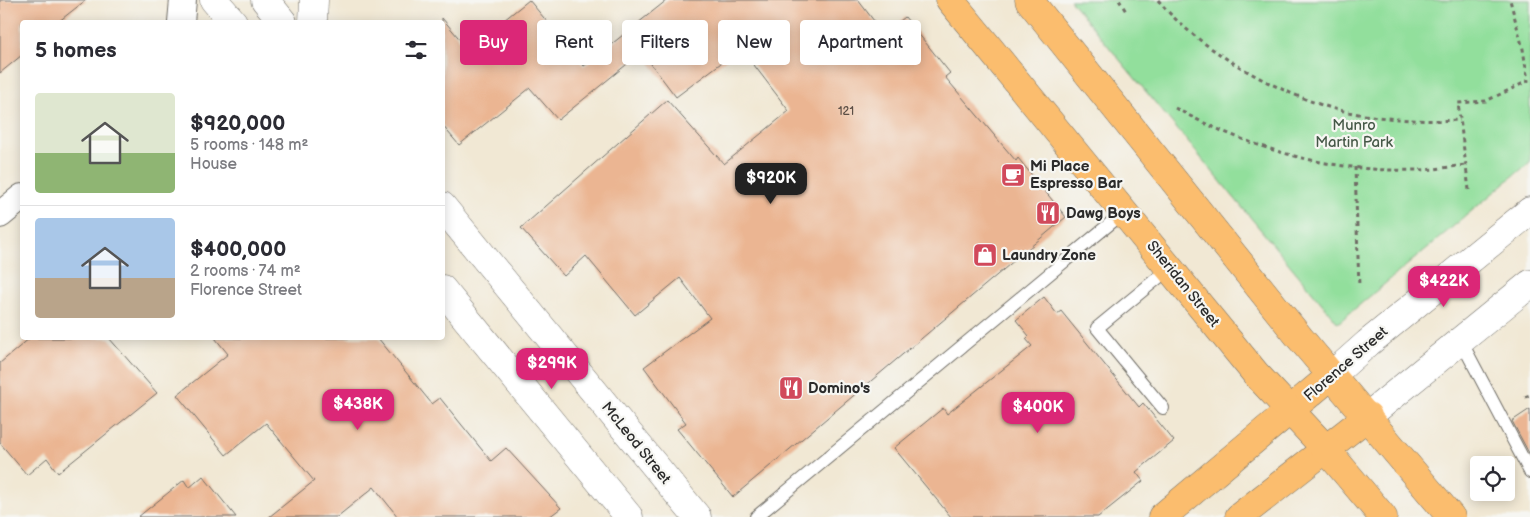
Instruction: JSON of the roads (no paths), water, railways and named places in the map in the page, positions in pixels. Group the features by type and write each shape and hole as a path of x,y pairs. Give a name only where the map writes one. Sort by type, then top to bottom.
{"main road":[{"name":"Sheridan Street","path":"950,0 1256,374 1325,448 1383,517"},
{"path":"1029,0 1332,375 1451,517"},
{"name":"Florence Street","path":"1162,517 1332,375"},
{"path":"1239,517 1368,416"}],"street":[{"path":"181,20 183,0"},
{"path":"230,13 250,0"},
{"path":"265,0 281,20"},
{"path":"313,20 314,0"},
{"path":"0,215 20,198"},
{"name":"McLeod Street","path":"445,210 697,517"},
{"name":"Florence Street","path":"1332,375 1368,343 1530,211"},
{"path":"1368,416 1530,284"},
{"path":"445,293 629,517"}],"lane":[{"path":"756,517 1124,212"},
{"path":"1163,408 1098,328 1170,268"},
{"path":"1461,341 1530,472"}],"place":[{"name":"Mi Place Espresso Bar","path":"1013,175"},
{"name":"Dawg Boys","path":"1048,213"},
{"name":"Laundry Zone","path":"985,255"},
{"name":"Domino's","path":"791,388"}],"park label":[{"name":"Munro Martin Park","path":"1354,134"}]}
